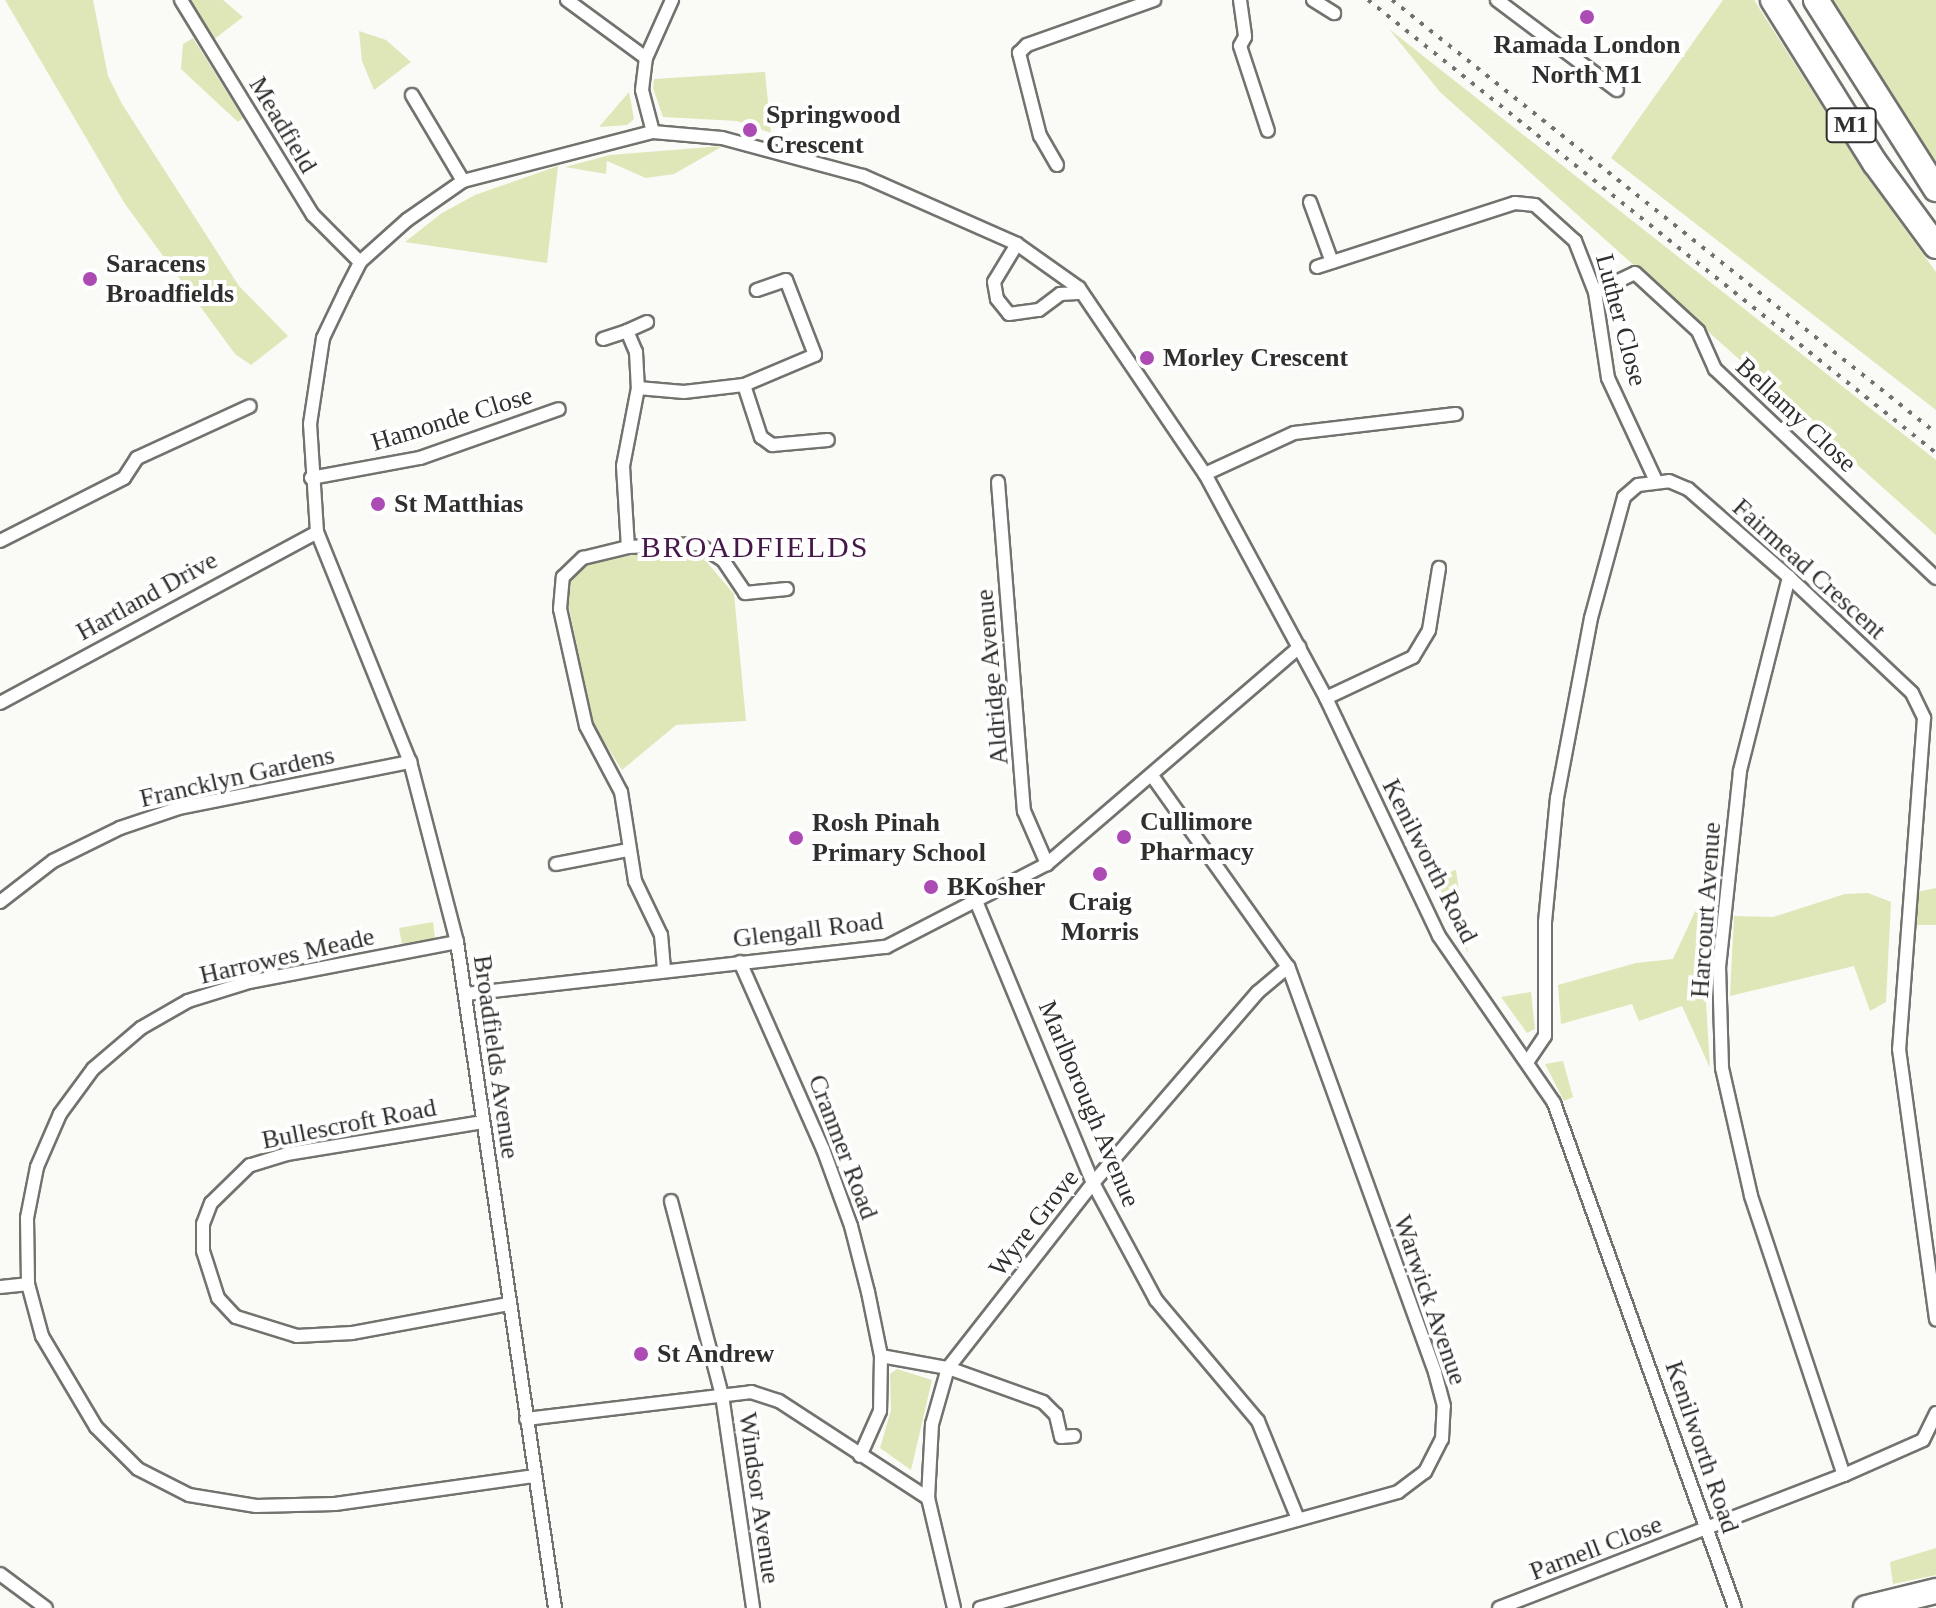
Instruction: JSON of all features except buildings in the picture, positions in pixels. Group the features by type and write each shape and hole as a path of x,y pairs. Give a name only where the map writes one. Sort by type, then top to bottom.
{"highway":[{"name":"M1","path":"1816,0 1936,189"},
{"name":"M1","path":"1773,3 1875,163 1936,246"},
{"path":"1866,1608 1936,1591"}],"street":[{"name":"Meadfield","path":"181,0 313,215 360,262"},
{"path":"567,0 646,58"},
{"path":"653,132 642,90 646,58 672,0"},
{"path":"1057,165 1040,136 1019,53 1027,45 1154,0"},
{"path":"1240,0 1245,37 1240,46 1268,131"},
{"path":"1313,0 1334,13"},
{"path":"1497,0 1617,90"},
{"path":"360,262 463,181 412,95"},
{"name":"Kenilworth Road","path":"463,181 551,154 653,132 722,138 863,176 1017,244 1082,293 1205,474 1326,698 1439,936 1528,1061 1554,1103 1579,1163 1735,1608"},
{"path":"1310,202 1332,262"},
{"name":"Luther Close","path":"1317,267 1515,203 1535,205 1575,241 1595,292 1608,378 1655,479"},
{"path":"1017,244 994,282 997,299 1009,314 1039,310 1060,294 1082,293"},
{"name":"Broadfields Avenue","path":"360,262 323,338 314,377 311,478 317,532 410,762 457,942 555,1608"},
{"name":"Bellamy Close","path":"1595,292 1635,273 1698,331 1715,369 1936,578"},
{"path":"638,388 684,392 744,385 815,355 786,280 757,290"},
{"path":"603,339 647,322"},
{"path":"627,331 636,352 638,388 623,466 628,547"},
{"path":"744,385 761,437 772,445 828,440"},
{"path":"0,541 124,478 137,458 250,406"},
{"name":"Hamonde Close","path":"311,478 420,458 559,409"},
{"path":"1205,474 1294,433 1456,414"},
{"path":"1528,1061 1545,1036 1545,922 1557,798 1591,618 1624,497 1655,479"},
{"name":"Fairmead Crescent","path":"1655,479 1688,489 1789,577 1912,693 1924,718 1899,1049 1936,1319"},
{"name":"Aldridge Avenue","path":"998,482 1024,811 1047,864"},
{"name":"Hartland Drive","path":"0,703 317,532"},
{"path":"664,969 661,935 635,881 621,792 586,726 560,609 563,577 570,567 583,558 628,547 698,544 723,560 745,593 787,589"},
{"path":"1326,698 1413,657 1429,630 1439,568"},
{"name":"Harcourt Avenue","path":"1789,577 1740,771 1719,966 1722,1068 1751,1196 1844,1475"},
{"name":"Glengall Road","path":"465,994 664,969 886,947 1047,864 1153,777 1299,647"},
{"name":"Francklyn Gardens","path":"0,902 53,861 120,828 179,808 410,762"},
{"name":"Warwick Avenue","path":"980,1608 1398,1492 1425,1472 1442,1439 1444,1406 1288,967 1153,777"},
{"path":"556,864 628,850"},
{"name":"Marlborough Avenue","path":"976,901 1093,1183 1156,1300 1258,1421 1298,1519"},
{"name":"Harrowes Meade","path":"457,942 249,982 188,1001 141,1028 93,1069 60,1114 37,1167 27,1218 28,1284 42,1336 96,1427 138,1469 189,1495 256,1506 335,1504 535,1476"},
{"name":"Cranmer Road","path":"740,962 823,1149 851,1226 881,1356 880,1411 860,1456"},
{"name":"Wyre Grove","path":"948,1368 1093,1183 1258,992 1288,967"},
{"name":"Bullescroft Road","path":"483,1122 287,1154 250,1165 211,1203 203,1251 218,1298 236,1317 297,1336 352,1333 509,1304"},
{"name":"Windsor Avenue","path":"671,1201 722,1395 753,1608"},
{"path":"0,1287 28,1284"},
{"path":"881,1356 948,1368 1043,1402 1056,1415 1061,1437 1074,1436"},
{"path":"948,1368 932,1424 928,1498 954,1608"},
{"path":"526,1419 751,1392 779,1401 928,1498"},
{"path":"1708,1528 1844,1475 1923,1440 1936,1413"},
{"name":"Parnell Close","path":"1499,1608 1708,1528"},
{"path":"0,1574 46,1608"}],"green space":[{"path":"5,0 93,0 108,76 122,104 239,286 288,336 251,365 235,354 125,204"},
{"path":"189,0 223,0 243,17 213,40"},
{"path":"1723,0 1754,0 1865,174 1936,272 1936,410 1611,158"},
{"path":"1823,0 1936,0 1936,172"},
{"path":"1389,29 1936,460 1936,535 1440,92"},
{"path":"359,31 386,40 411,62 374,90 362,61"},
{"path":"193,38 243,118 238,122 181,69 183,44"},
{"path":"765,72 771,133 737,121 663,117 653,88 654,79"},
{"path":"629,92 634,119 627,125 599,127"},
{"path":"723,146 674,174 646,178 607,161 606,174 565,167 610,155"},
{"path":"558,166 547,263 405,242 442,213 475,195"},
{"path":"679,549 699,553 734,594 746,721 676,725 622,770 594,726 565,589 576,569 598,560"},
{"path":"1456,870 1468,953 1428,879"},
{"path":"1936,888 1936,925 1907,925 1911,893"},
{"path":"1868,893 1891,902 1886,1002 1870,1011 1854,966 1730,996 1734,916 1773,917 1845,894"},
{"path":"1699,903 1709,904 1704,970 1710,1068 1682,1006 1639,1021 1632,1004 1561,1024 1558,985 1636,963 1673,959"},
{"path":"433,922 435,938 402,944 399,928"},
{"path":"1531,992 1535,1029 1527,1033 1501,997"},
{"path":"1563,1061 1573,1097 1564,1101 1545,1064"},
{"path":"897,1369 932,1380 911,1470 880,1448 891,1410 890,1374"},
{"path":"1936,1548 1936,1575 1893,1584 1890,1562"}],"railway":[{"path":"1368,0 1936,453"},
{"path":"1392,0 1936,433"}],"place":[{"name":"Ramada London North M1","path":"1587,17"},
{"name":"Springwood Crescent","path":"750,130"},
{"name":"Saracens Broadfields","path":"90,279"},
{"name":"Morley Crescent","path":"1147,358"},
{"name":"St Matthias","path":"378,504"},
{"name":"Cullimore Pharmacy","path":"1124,837"},
{"name":"Rosh Pinah Primary School","path":"796,838"},
{"name":"Craig Morris","path":"1100,874"},
{"name":"BKosher","path":"931,887"},
{"name":"St Andrew","path":"641,1354"}],"district":[{"name":"BROADFIELDS","path":"755,547"}]}
